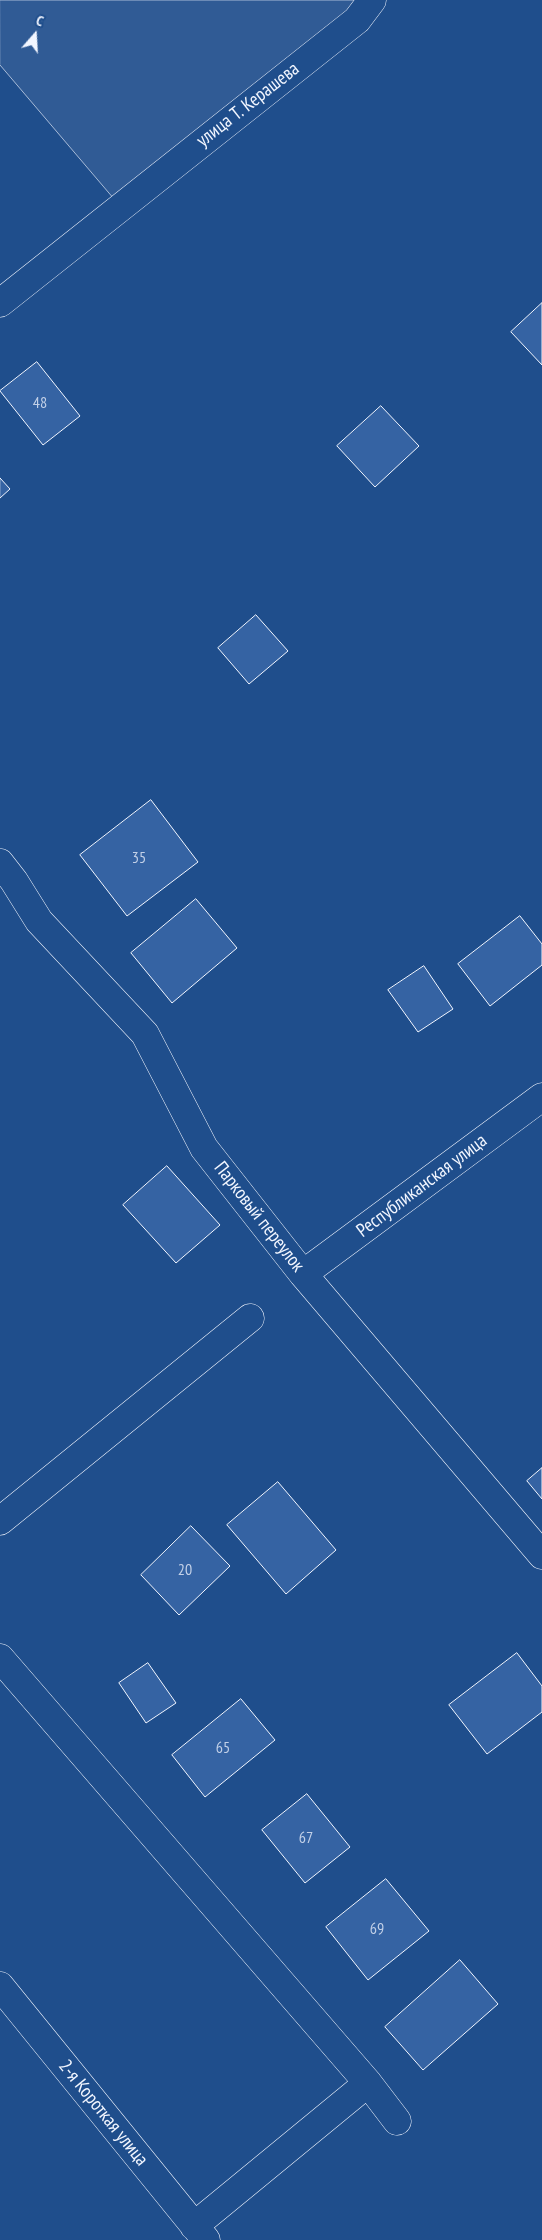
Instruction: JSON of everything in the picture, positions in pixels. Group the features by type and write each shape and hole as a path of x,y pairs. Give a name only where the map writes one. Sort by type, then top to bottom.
{"street":[{"name":"улица Т. Керашева","path":"0,303 357,20 372,0"},
{"name":"Парковый переулок","path":"0,863 40,921 144,1034 204,1148 303,1274 542,1555"},
{"name":"Республиканская улица","path":"303,1274 542,1097"},
{"path":"0,1521 250,1318"},
{"path":"0,1658 368,2083 397,2120"},
{"name":"2-я Короткая улица","path":"0,1986 200,2233"},
{"path":"200,2233 368,2083"}],"shaded area":[{"path":"0,0 372,0 120,206 0,65"}],"building":[{"path":"542,303 542,365 511,332"},
{"path":"37,362 80,416 43,445 0,391"},
{"path":"381,406 419,446 375,487 337,446"},
{"path":"0,478 10,489 0,498"},
{"path":"256,615 288,651 249,684 218,648"},
{"path":"151,800 198,862 127,916 80,855"},
{"path":"196,899 237,948 172,1003 131,953"},
{"path":"520,916 542,944 542,965 490,1006 458,964"},
{"path":"424,966 453,1009 418,1032 388,990"},
{"path":"167,1166 220,1225 176,1263 123,1205"},
{"path":"542,1468 542,1499 527,1481"},
{"path":"278,1482 336,1550 286,1594 227,1525"},
{"path":"191,1526 230,1566 179,1615 141,1575"},
{"path":"517,1653 542,1686 542,1712 487,1754 449,1705"},
{"path":"148,1663 176,1703 146,1723 119,1683"},
{"path":"241,1699 275,1740 205,1797 172,1755"},
{"path":"307,1794 350,1847 305,1883 262,1830"},
{"path":"386,1879 429,1931 368,1980 326,1927"},
{"path":"460,1960 498,2004 423,2070 385,2027"}]}
